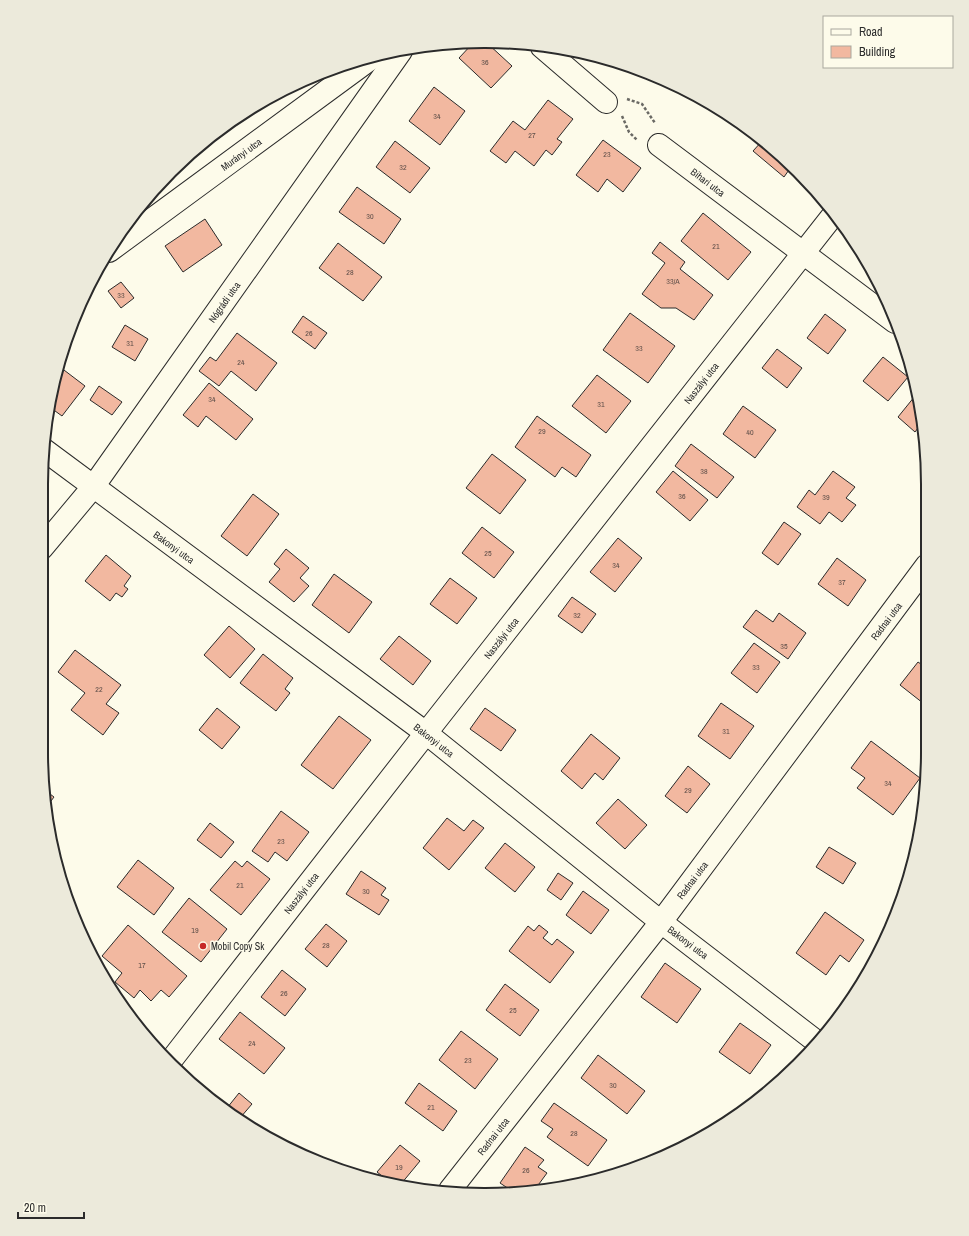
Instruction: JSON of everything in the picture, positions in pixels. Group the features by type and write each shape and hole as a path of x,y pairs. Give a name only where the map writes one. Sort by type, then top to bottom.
{"street":[{"path":"550,53 613,100"},
{"name":"Nógrádi utca","path":"48,541 93,487 397,56"},
{"name":"Murányi utca","path":"124,239 360,66"},
{"name":"Bihari utca","path":"662,148 888,317"},
{"name":"Naszályi utca","path":"174,1058 426,733 831,218"},
{"name":"Bakonyi utca","path":"49,454 426,733 661,922 813,1039"},
{"name":"Radnai utca","path":"453,1187 661,922 921,573"}],"path":[{"path":"613,100 642,104 660,129 662,148 642,144 629,132 613,100"}],"building":[{"path":"493,48 512,66 491,88 459,58 468,49"},
{"path":"434,87 465,111 440,145 409,121"},
{"path":"548,100 573,119 557,139 562,142 552,155 546,150 534,166 515,151 506,163 490,151 513,121 525,130"},
{"path":"603,140 641,168 623,192 607,179 598,192 576,175"},
{"path":"395,141 430,168 410,193 376,167"},
{"path":"758,145 772,156 788,171 784,177 753,151"},
{"path":"357,187 401,219 384,244 339,212"},
{"path":"703,213 751,252 728,280 681,241"},
{"path":"205,219 222,245 183,272 165,246"},
{"path":"660,242 685,262 680,269 713,295 694,320 676,308 661,308 642,294 665,263 652,253"},
{"path":"338,243 382,277 363,301 319,268"},
{"path":"121,282 134,298 121,308 108,291"},
{"path":"630,313 675,346 648,383 603,350"},
{"path":"825,314 846,330 828,354 807,338"},
{"path":"303,316 327,333 315,349 292,332"},
{"path":"125,325 148,339 135,361 112,347"},
{"path":"237,333 277,363 256,391 231,371 219,386 199,371 210,357 216,361"},
{"path":"777,349 802,368 787,388 762,368"},
{"path":"883,357 907,378 888,401 863,381"},
{"path":"64,370 85,386 62,416 54,410"},
{"path":"597,375 631,401 606,433 572,406"},
{"path":"209,383 253,419 236,440 206,416 198,427 183,415"},
{"path":"99,386 122,402 112,415 90,400"},
{"path":"913,399 917,429 915,432 898,417"},
{"path":"743,406 776,430 755,458 723,434"},
{"path":"537,416 591,455 576,477 562,467 555,477 515,447"},
{"path":"691,444 734,477 717,498 675,466"},
{"path":"492,454 526,480 500,514 466,488"},
{"path":"673,471 708,500 690,521 656,492"},
{"path":"833,471 855,487 846,498 856,505 842,522 829,512 820,524 797,507 809,490 815,495"},
{"path":"253,494 279,514 247,556 221,536"},
{"path":"784,522 801,534 778,565 762,553"},
{"path":"482,527 514,552 494,578 462,553"},
{"path":"618,538 642,558 615,592 590,572"},
{"path":"286,549 309,568 300,578 309,586 294,602 269,582 280,569 274,564"},
{"path":"106,555 131,576 124,586 128,589 122,597 116,593 110,601 85,581"},
{"path":"837,558 866,580 848,606 818,584"},
{"path":"334,574 372,602 349,633 312,605"},
{"path":"450,578 477,598 457,624 430,604"},
{"path":"572,597 596,614 582,633 558,616"},
{"path":"756,610 773,622 779,613 806,633 788,659 743,627"},
{"path":"229,626 255,649 230,678 204,655"},
{"path":"399,636 431,661 413,685 380,659"},
{"path":"754,643 780,662 757,693 731,673"},
{"path":"75,650 121,685 106,704 119,713 103,735 71,710 85,693 58,672"},
{"path":"263,654 293,678 285,689 290,693 276,711 240,683"},
{"path":"918,662 921,664 921,702 900,685"},
{"path":"721,703 754,726 730,759 698,736"},
{"path":"217,708 240,727 222,749 199,730"},
{"path":"485,708 516,730 501,751 470,729"},
{"path":"339,716 371,740 333,789 301,765"},
{"path":"591,734 620,758 603,780 595,773 582,789 561,771"},
{"path":"871,741 920,778 893,815 857,788 865,778 851,768"},
{"path":"688,766 710,784 687,813 665,796"},
{"path":"51,794 54,797 51,801"},
{"path":"618,799 647,825 625,849 596,823"},
{"path":"281,811 309,832 287,861 275,852 268,862 252,851"},
{"path":"447,818 464,831 473,820 484,828 449,870 423,848"},
{"path":"210,823 234,842 221,858 197,840"},
{"path":"505,843 535,867 515,892 485,868"},
{"path":"829,847 856,863 843,884 816,867"},
{"path":"138,860 174,888 154,915 117,887"},
{"path":"235,861 242,867 247,861 270,879 241,915 210,890"},
{"path":"361,871 386,888 381,895 389,900 379,915 346,894"},
{"path":"558,873 573,883 561,900 547,890"},
{"path":"583,891 609,910 591,934 566,915"},
{"path":"189,898 227,929 201,962 162,932"},
{"path":"825,912 864,940 849,962 840,955 826,975 796,953"},
{"path":"326,924 347,941 327,967 305,949"},
{"path":"128,925 187,976 169,997 161,990 151,1001 140,990 134,998 115,982 122,973 102,956"},
{"path":"539,925 548,932 543,938 552,945 557,939 574,952 550,983 509,951 528,926 534,931"},
{"path":"665,963 701,989 677,1023 641,997"},
{"path":"282,970 306,989 285,1016 261,997"},
{"path":"505,984 539,1010 520,1036 486,1010"},
{"path":"240,1012 285,1048 264,1074 219,1039"},
{"path":"740,1023 771,1045 750,1074 719,1052"},
{"path":"461,1031 498,1059 475,1089 439,1060"},
{"path":"598,1055 645,1091 627,1114 581,1078"},
{"path":"419,1083 457,1111 443,1131 405,1103"},
{"path":"239,1093 252,1104 243,1115 229,1105"},
{"path":"554,1103 607,1140 588,1166 547,1137 553,1129 541,1121"},
{"path":"400,1145 420,1161 404,1181 381,1175 377,1172"},
{"path":"525,1147 544,1160 538,1167 547,1173 539,1184 506,1187 500,1183"}],"place":[{"name":"Mobil Copy Sk","path":"203,946"}]}
